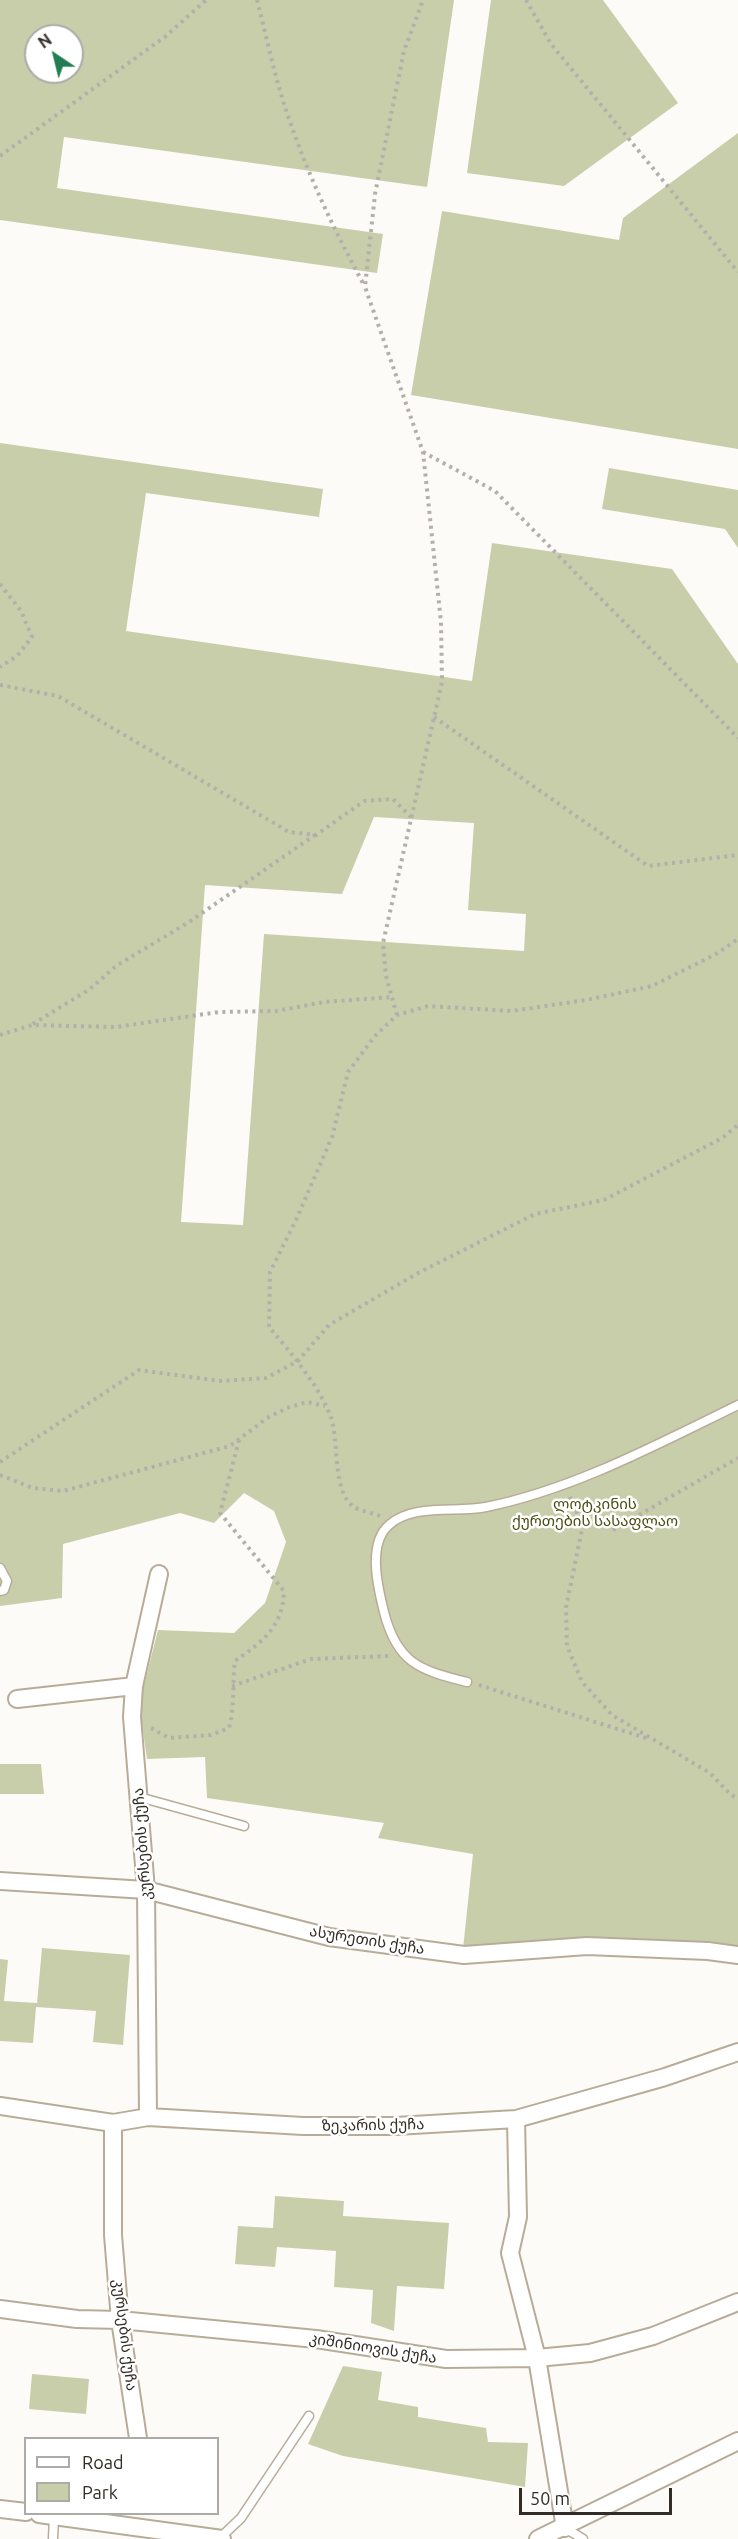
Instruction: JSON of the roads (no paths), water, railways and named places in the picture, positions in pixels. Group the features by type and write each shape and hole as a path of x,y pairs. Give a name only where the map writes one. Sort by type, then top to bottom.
{"street":[{"name":"კურსების ქუჩა","path":"148,2117 146,1890 132,1717 134,1686 159,1574"},
{"path":"17,1699 134,1686"},
{"name":"ასურეთის ქუჩა","path":"0,1881 146,1890 329,1937 464,1955 587,1946 708,1950 738,1955"},
{"name":"ზეკარის ქუჩა","path":"0,2106 113,2123 148,2117 326,2126 396,2126 516,2119 665,2077 738,2052"},
{"path":"516,2119 518,2217 510,2253 537,2358 565,2528"},
{"name":"კურსების ქუჩა","path":"113,2123 113,2235 120,2319 138,2437"},
{"name":"კიშინიოვის ქუჩა","path":"0,2309 77,2319 120,2319 316,2339 446,2360 537,2358 590,2353 653,2336 738,2302"},
{"path":"538,2539 565,2528 738,2441"},
{"path":"0,2509 24,2512"},
{"path":"53,2515 221,2539"}],"lane":[{"path":"467,1682 424,1671 404,1654 390,1634 376,1580 377,1547 388,1525 413,1514 486,1507 565,1485 738,1405"},
{"path":"0,1568 7,1581 4,1590 0,1591"},
{"path":"139,1797 244,1826"},
{"path":"221,2539 241,2518 309,2416"},
{"path":"46,2515 54,2539"},
{"path":"565,2528 583,2539"}],"park label":[{"name":"ლოტკინის ქურთების სასაფლაო","path":"595,1512"}]}
